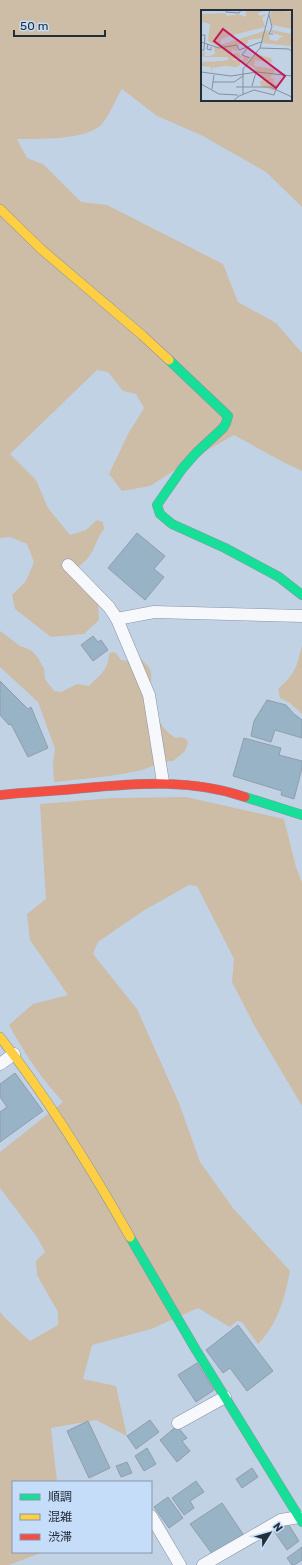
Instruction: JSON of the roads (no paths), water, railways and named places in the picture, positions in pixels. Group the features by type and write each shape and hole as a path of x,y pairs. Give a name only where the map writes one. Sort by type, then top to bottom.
{"street":[{"path":"0,209 41,249 142,335 228,416 228,422 223,428 201,447 168,485 157,505 160,514 172,524 225,548 279,577 302,595"},
{"path":"68,565 109,607 117,619 149,695 164,782"},
{"path":"117,619 154,612 302,616"},
{"path":"0,795 164,782 207,787 238,794 286,812 302,815"},
{"path":"0,1037 60,1117 224,1396 301,1520"},
{"path":"0,1064 14,1054"},
{"path":"178,1423 224,1396"},
{"path":"152,1518 180,1565"},
{"path":"204,1565 281,1520 301,1520"}]}
